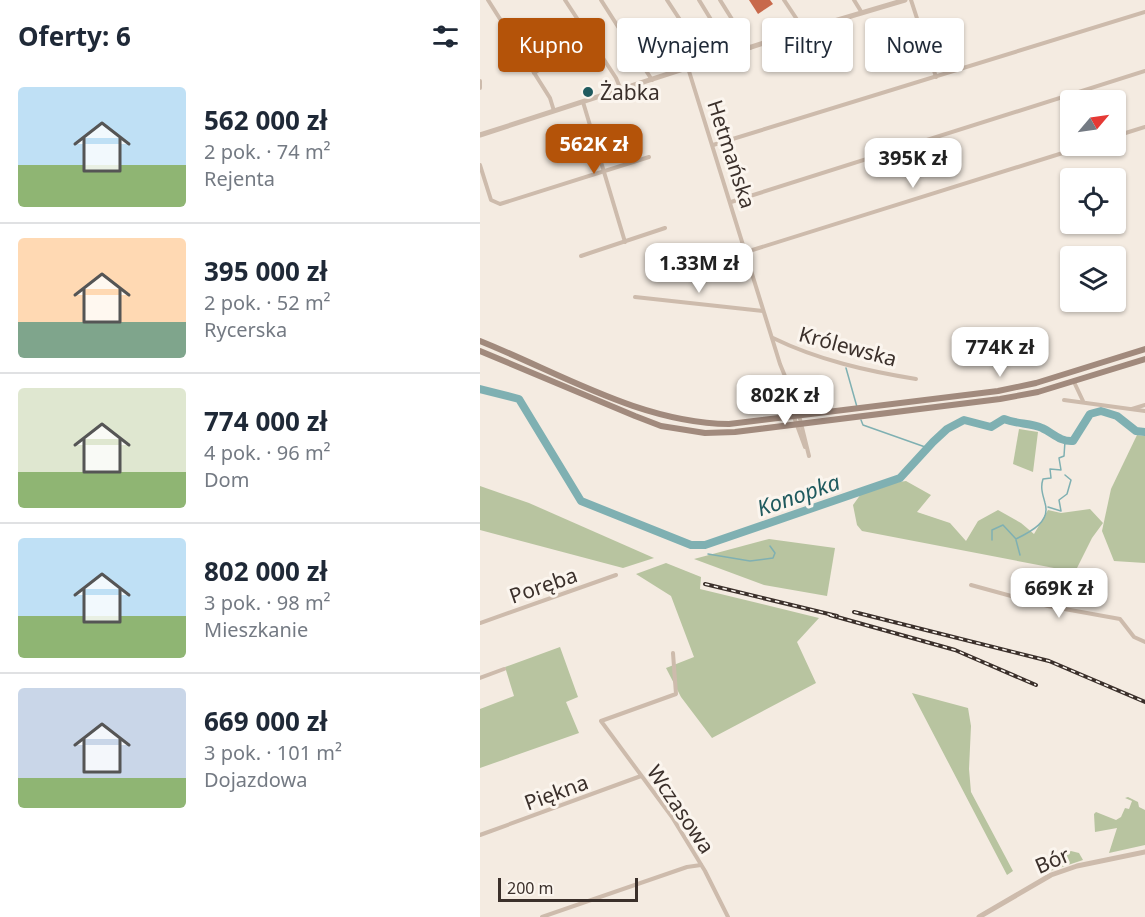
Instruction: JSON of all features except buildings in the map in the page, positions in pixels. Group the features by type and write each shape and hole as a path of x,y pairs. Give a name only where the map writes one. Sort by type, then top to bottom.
{"main road":[{"path":"480,342 638,408 663,417 706,424 861,417 1000,399 1038,392 1145,359"},
{"path":"480,351 661,426 717,434 857,408 999,391 1027,385 1145,349"}],"street":[{"path":"488,0 500,18"},
{"path":"565,0 616,78 621,90"},
{"path":"601,0 652,80"},
{"path":"667,0 679,18"},
{"path":"699,0 710,18"},
{"path":"720,0 731,18"},
{"path":"784,0 796,18"},
{"path":"854,0 862,13"},
{"path":"875,0 879,8"},
{"path":"845,18 905,0"},
{"path":"911,0 936,77"},
{"path":"713,146 1145,12"},
{"path":"750,48 762,44"},
{"path":"731,202 1145,71"},
{"path":"480,135 676,72"},
{"name":"Hetmańska","path":"689,72 809,456 798,420"},
{"path":"534,73 550,98 554,111"},
{"path":"480,81 480,88"},
{"path":"583,102 625,242"},
{"path":"1126,133 1145,127"},
{"path":"746,252 1060,154"},
{"path":"480,165 490,200 500,204 649,157"},
{"path":"581,256 665,228"},
{"path":"635,297 763,311"},
{"name":"Królewska","path":"772,338 789,346 870,372 916,379"},
{"path":"1074,381 1083,401"},
{"path":"1064,400 1145,411"},
{"path":"1131,409 1145,405"},
{"name":"Poręba","path":"480,623 616,575"},
{"path":"970,585 1048,606 1120,619 1134,637 1145,642"},
{"name":"Wczasowa","path":"674,653 676,694 601,722 672,817 701,865 728,917"},
{"path":"480,678 504,669"},
{"name":"Piękna","path":"480,835 641,776"},
{"name":"Bór","path":"979,917 1051,875 1077,866 1145,852"},
{"path":"542,917 687,867 701,865"}],"green space":[{"path":"1019,429 1038,432 1033,472 1013,464"},
{"path":"1137,435 1145,436 1145,563 1114,561 1102,531 1111,489"},
{"path":"906,481 931,495 917,512 950,523 966,541 978,521 998,510 1021,523 1034,534 1048,510 1061,513 1090,509 1103,523 1092,538 1075,572 862,531 857,525 853,505 866,487"},
{"path":"480,486 529,503 654,558 623,568 480,530"},
{"path":"769,539 835,548 827,596 764,585 694,559"},
{"path":"666,563 701,577 700,589 819,618 797,642 816,683 712,738 681,697 666,668 694,657 671,596 636,574"},
{"path":"560,647 578,697 566,702 579,733 480,768 480,709 514,696 505,667"},
{"path":"912,693 968,708 971,726 969,769 971,792 1013,871 1007,875"},
{"path":"1128,797 1138,802 1139,807 1145,810 1145,845 1109,853 1117,828 1095,832 1094,814 1096,812 1116,820 1121,817 1125,808 1129,809 1132,801 1125,798"},
{"path":"1071,851 1079,853 1083,860 1050,871 1045,870 1044,865"}],"waterway":[{"path":"846,368 857,407"},
{"name":"Konopka","path":"480,389 519,399 581,501 691,545 705,545 900,478 947,429 964,420 991,427 1004,419 1038,426 1060,439 1073,441 1090,414 1101,411 1117,416 1136,431 1145,432"},
{"path":"861,420 863,425 928,448"},
{"path":"992,540 992,530 1003,525 1016,539 1033,530 1042,521 1046,510 1042,488 1043,479 1051,478 1050,469 1061,470 1059,458 1064,456 1065,441"},
{"path":"1048,507 1061,511 1059,500 1067,494 1071,480 1065,475"},
{"path":"1016,540 1020,555"},
{"path":"708,554 750,561 773,558 775,553 770,546"}],"railway":[{"path":"705,584 837,616"},
{"path":"854,612 1049,661 1145,702"},
{"path":"830,615 955,650 1036,685"}],"place":[{"name":"Żabka","path":"588,92"}]}
